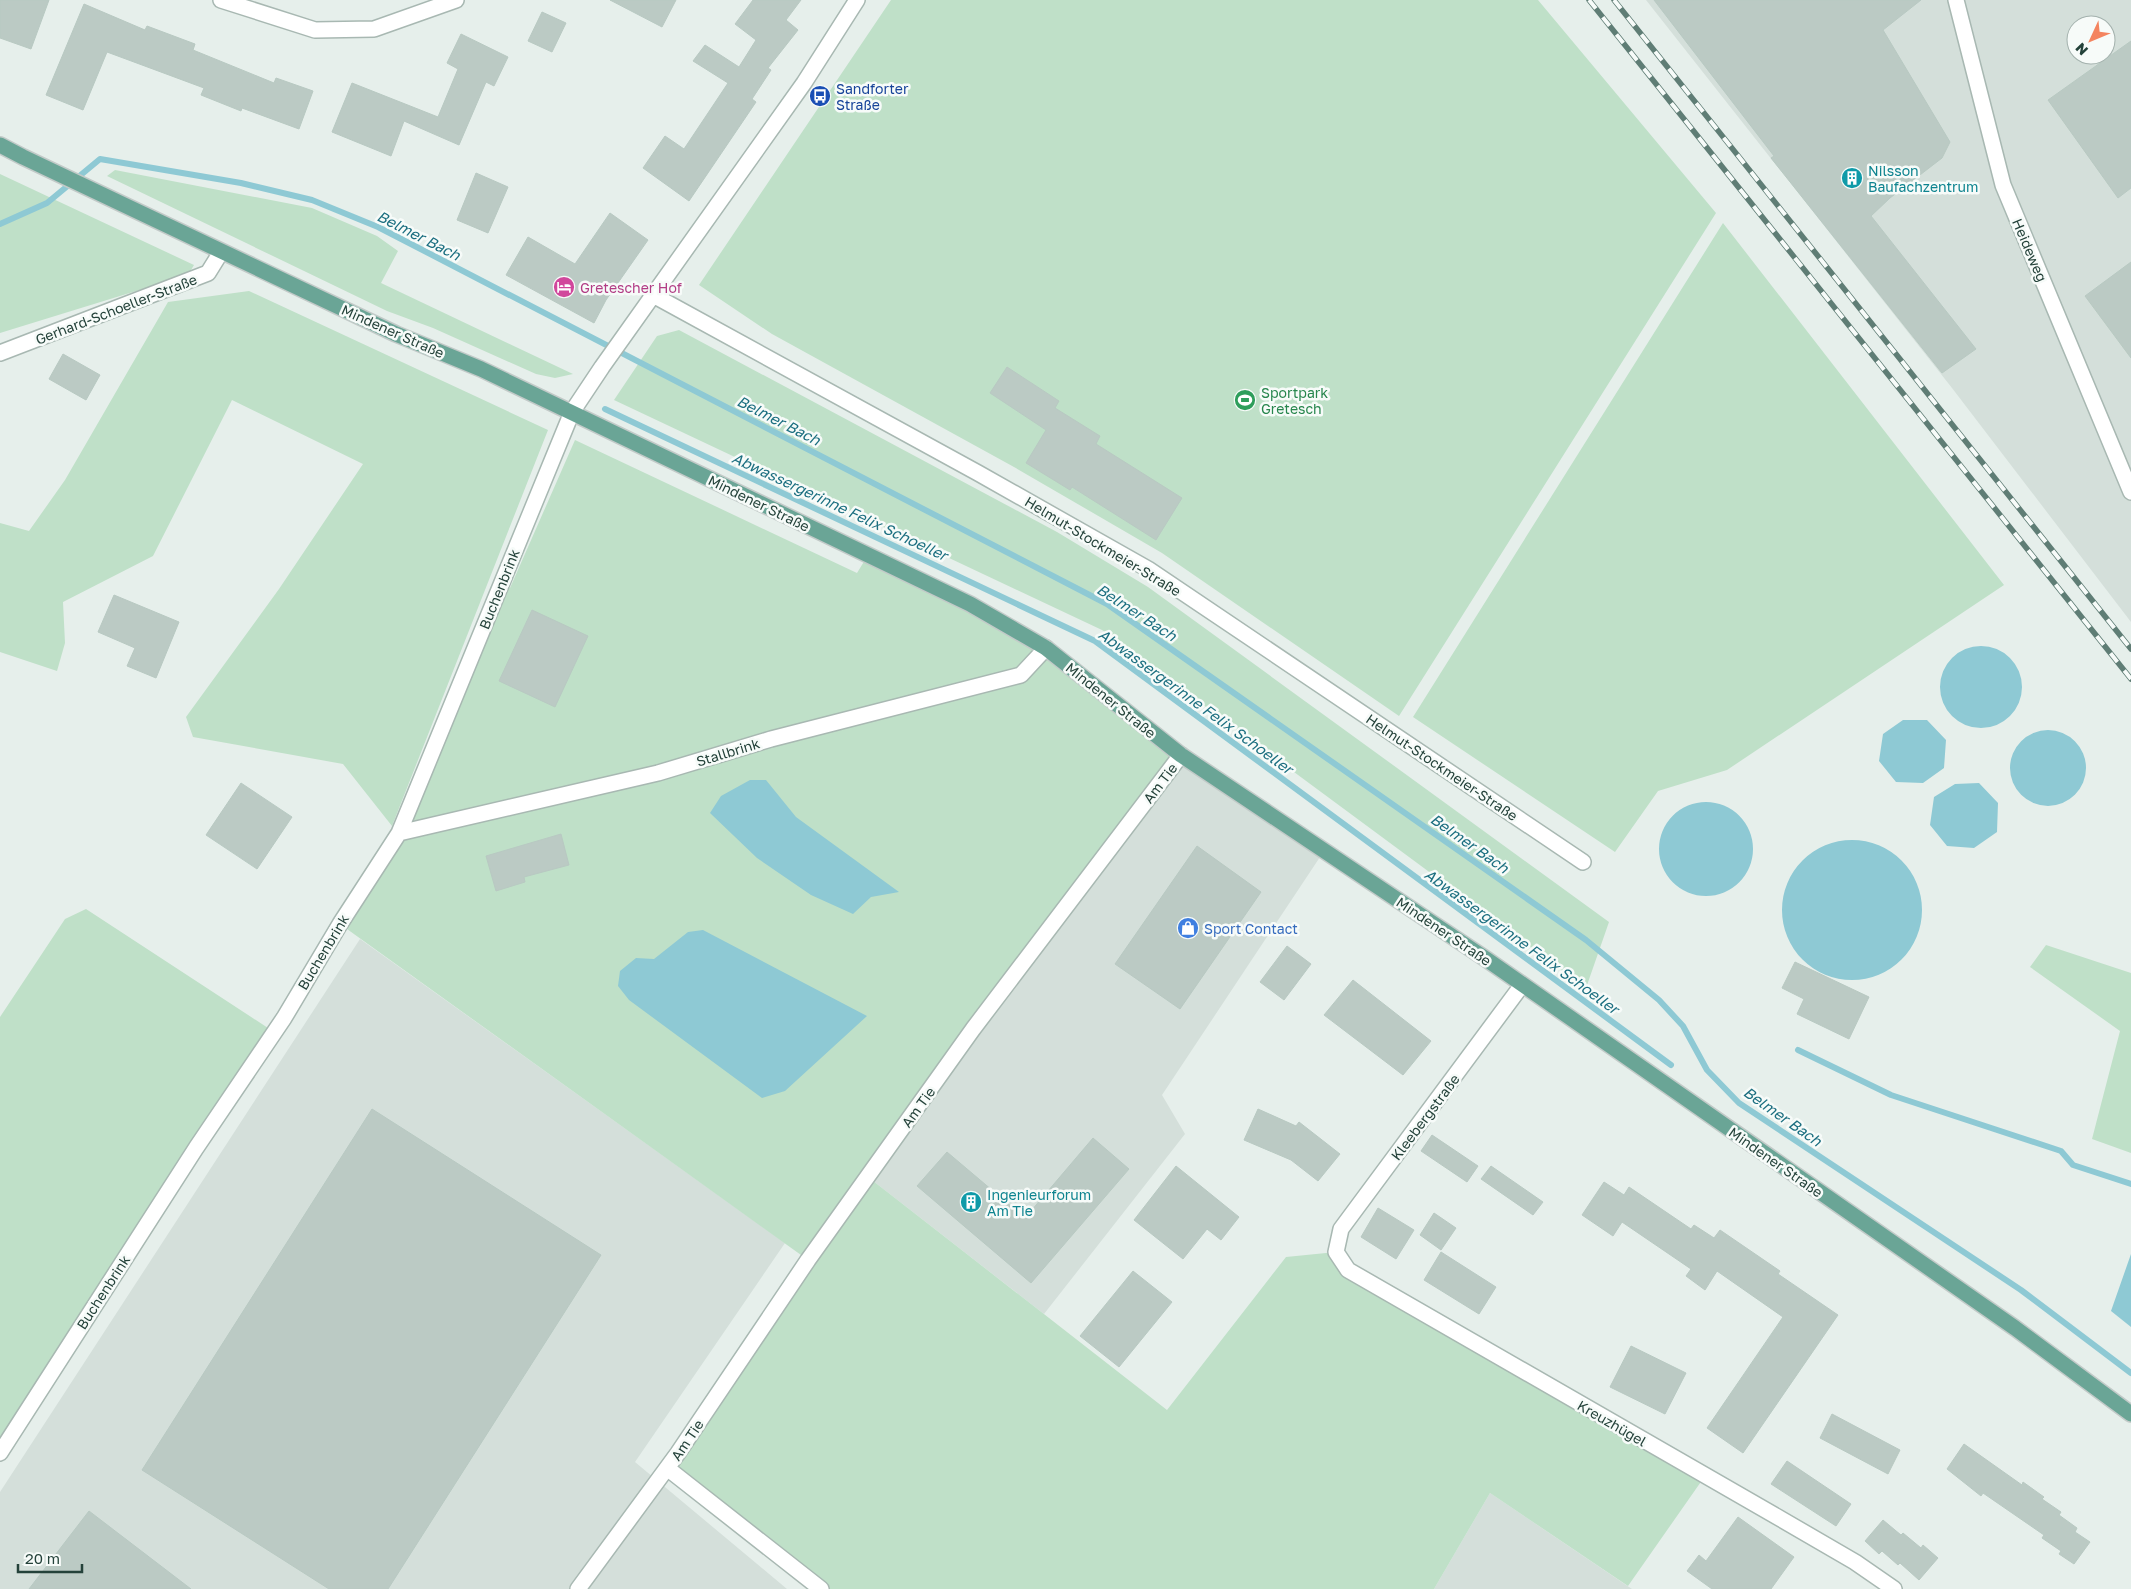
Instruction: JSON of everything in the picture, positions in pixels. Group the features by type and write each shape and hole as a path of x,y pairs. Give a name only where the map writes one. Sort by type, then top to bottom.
{"main road":[{"name":"Mindener Straße","path":"0,145 143,215 396,334 481,369 572,412 970,604 1046,648 1181,755 1486,959 2015,1328 2131,1414"}],"street":[{"path":"221,0 315,30 374,29 456,0"},
{"path":"572,412 804,83 857,0"},
{"name":"Heideweg","path":"1956,0 2002,185 2131,492"},
{"name":"Gerhard-Schoeller-Straße","path":"0,353 208,273 221,252"},
{"name":"Helmut-Stockmeier-Straße","path":"653,295 978,473 1148,569 1583,862"},
{"name":"Buchenbrink","path":"0,1453 196,1148 284,1018 398,832 572,412"},
{"name":"Stallbrink","path":"398,832 658,773 770,739 1020,675 1046,648"},
{"name":"Am Tie","path":"578,1589 667,1468 825,1234 974,1029 1181,755"},
{"name":"Kleebergstraße","path":"1336,1252 1341,1229 1522,985"},
{"name":"Kreuzhügel","path":"1336,1252 1348,1270 1781,1519 1854,1562 1894,1589"},
{"name":"Am Tie","path":"667,1468 821,1589"}],"shaded area":[{"path":"1646,0 2131,0 2131,622 1952,388"},
{"path":"1181,755 1324,851 1162,1095 1185,1134 1044,1314 868,1177"},
{"path":"360,939 785,1243 635,1462 787,1589 0,1589 0,1492"},
{"path":"1490,1493 1632,1589 1434,1589"}],"green space":[{"name":"Sportpark Gretesch","path":"891,0 1538,0 1716,213 1399,716 1162,553 1014,467 772,334 699,285"},
{"path":"115,170 312,208 377,236 398,251 381,283 573,374 555,378 536,374 433,328 387,311 107,176"},
{"path":"0,174 194,265 188,275 0,333"},
{"path":"1723,223 2004,585 1727,770 1658,791 1615,852 1413,717"},
{"path":"249,291 548,430 392,826 343,764 193,737 186,717 279,589 363,464 232,400 153,556 63,602 65,643 57,671 0,652 0,523 29,531 65,480 168,302"},
{"path":"679,330 1057,532 1148,587 1609,922 1586,988 1102,630 614,400 657,336"},
{"path":"575,440 857,573 868,555 1046,648 1181,755 868,1177 1167,1410 1286,1257 1336,1252 1348,1270 1705,1476 1628,1586 1490,1493 1434,1589 821,1589 667,1468 808,1260 340,924 399,833 500,584 510,588"},
{"path":"86,909 268,1028 0,1439 0,1017 65,919"},
{"path":"2046,945 2131,973 2131,1153 2092,1139 2120,1031 2030,967"}],"water":[{"path":"1981,646 1997,650 2010,658 2018,671 2022,687 2018,703 2010,716 1997,724 1981,728 1965,724 1952,716 1944,703 1940,687 1944,671 1952,658 1965,650"},
{"path":"1903,720 1927,720 1946,740 1944,768 1923,783 1896,782 1879,761 1883,734"},
{"path":"2041,730 2055,730 2069,736 2080,747 2086,761 2083,783 2075,795 2055,806 2041,806 2027,800 2016,789 2010,775 2010,761 2016,747 2027,736"},
{"path":"750,780 766,780 796,817 899,892 871,897 853,914 811,895 757,858 710,813 721,796"},
{"path":"1979,783 1998,803 1997,832 1974,848 1947,846 1930,825 1934,797 1955,784"},
{"path":"1706,802 1724,806 1739,816 1749,831 1753,849 1749,867 1739,882 1724,892 1706,896 1688,892 1673,882 1663,867 1659,849 1663,831 1673,816 1688,806"},
{"path":"1852,840 1866,841 1879,845 1902,860 1917,883 1921,896 1921,924 1917,937 1902,960 1879,975 1866,979 1852,980 1838,979 1825,975 1802,960 1787,937 1783,924 1782,910 1783,896 1787,883 1802,860 1825,845 1838,841"},
{"path":"703,930 867,1016 785,1091 762,1098 629,1000 618,986 620,971 636,958 654,959 688,932"},
{"path":"2131,1254 2131,1327 2111,1311"}],"building":[{"path":"0,0 49,0 31,49 0,38"},
{"path":"610,0 676,0 662,27"},
{"path":"753,0 801,0 786,20 798,30 768,68 771,70 752,99 756,102 689,201 643,168 665,136 684,149 728,83 693,61 705,45 739,67 756,40 735,24"},
{"name":"Nilsson Baufachzentrum","path":"1654,0 1921,0 1883,30 1950,142 1942,158 1890,198 1871,216 1976,349 1942,373 1771,158 1774,156"},
{"path":"84,4 145,30 147,26 195,44 193,50 274,83 276,78 313,91 299,129 242,108 241,111 201,95 204,88 107,52 83,110 46,95"},
{"path":"542,12 566,23 552,52 528,41"},
{"path":"461,34 508,57 494,86 486,82 459,145 404,121 391,156 332,132 352,83 438,117 458,69 447,63"},
{"path":"2131,41 2131,188 2118,198 2048,100 2097,65 2116,65 2116,52"},
{"path":"476,173 508,187 488,233 457,220"},
{"path":"610,213 648,240 606,300 594,323 506,275 528,237 575,264"},
{"path":"2131,262 2131,358 2085,296"},
{"path":"63,354 100,375 86,400 49,379"},
{"path":"1007,367 1059,401 1055,408 1100,436 1096,444 1182,498 1156,540 1072,487 1070,490 1026,463 1046,430 990,393"},
{"path":"114,595 179,622 156,678 127,666 135,648 98,632"},
{"path":"532,610 588,636 555,707 499,681"},
{"path":"241,783 292,817 257,869 206,835"},
{"path":"561,834 569,865 524,877 525,882 496,891 486,856"},
{"name":"Sport Contact","path":"1197,846 1261,892 1180,1009 1115,964"},
{"path":"1287,946 1311,964 1284,1000 1260,982"},
{"path":"1795,962 1869,997 1849,1039 1797,1014 1804,999 1782,988"},
{"path":"1353,980 1431,1041 1403,1075 1324,1015"},
{"path":"372,1109 601,1255 388,1589 329,1589 142,1470"},
{"path":"1258,1109 1296,1126 1299,1122 1340,1154 1318,1181 1291,1160 1244,1140"},
{"path":"1432,1135 1478,1166 1467,1182 1421,1151"},
{"name":"Ingenieurforum Am Tie","path":"1093,1138 1129,1169 1031,1283 917,1186 947,1152 1025,1218"},
{"path":"1176,1166 1239,1217 1221,1240 1207,1229 1183,1259 1134,1220"},
{"path":"1491,1166 1543,1202 1533,1215 1481,1179"},
{"path":"1604,1182 1624,1195 1629,1187 1691,1229 1694,1225 1714,1238 1720,1230 1780,1271 1778,1274 1838,1315 1743,1453 1707,1428 1783,1317 1717,1271 1705,1290 1686,1276 1691,1269 1622,1222 1613,1236 1582,1215"},
{"path":"1378,1208 1414,1230 1396,1259 1361,1237"},
{"path":"1434,1213 1456,1228 1441,1250 1420,1235"},
{"path":"1441,1252 1496,1287 1479,1314 1424,1280"},
{"path":"1133,1271 1172,1302 1119,1367 1080,1336"},
{"path":"1631,1346 1686,1373 1665,1414 1610,1387"},
{"path":"1832,1414 1900,1450 1888,1474 1820,1438"},
{"path":"1964,1444 2022,1485 2023,1482 2044,1497 2042,1499 2061,1512 2059,1515 2077,1528 2075,1532 2090,1542 2074,1564 2059,1554 2061,1551 2042,1538 2044,1535 1983,1493 1981,1496 1947,1469"},
{"path":"1787,1461 1851,1504 1836,1526 1771,1484"},
{"path":"89,1511 191,1589 29,1589"},
{"path":"1738,1517 1794,1557 1771,1589 1712,1589 1687,1571 1699,1555 1706,1561"},
{"path":"1883,1520 1921,1548 1923,1545 1938,1558 1919,1580 1900,1563 1898,1565 1882,1551 1879,1554 1865,1541"}],"waterway":[{"name":"Belmer Bach","path":"0,224 47,203 100,159 241,183 312,200 378,227 1107,604 1586,940 1659,1000 1683,1026 1707,1070 1739,1103 2021,1290 2131,1373"},
{"name":"Abwassergerinne Felix Schoeller","path":"605,409 1095,641 1671,1065"},
{"path":"1798,1050 1891,1095 2061,1151 2073,1165 2131,1184"}],"railway":[{"path":"1589,0 2131,679"},
{"path":"1614,0 2131,649"}],"place":[{"name":"Sandforter Straße","path":"820,96"},
{"name":"Nilsson Baufachzentrum","path":"1852,178"},
{"name":"Gretescher Hof","path":"564,287"},
{"name":"Sportpark Gretesch","path":"1245,400"},
{"name":"Sport Contact","path":"1188,928"},
{"name":"Ingenieurforum Am Tie","path":"971,1202"}]}
